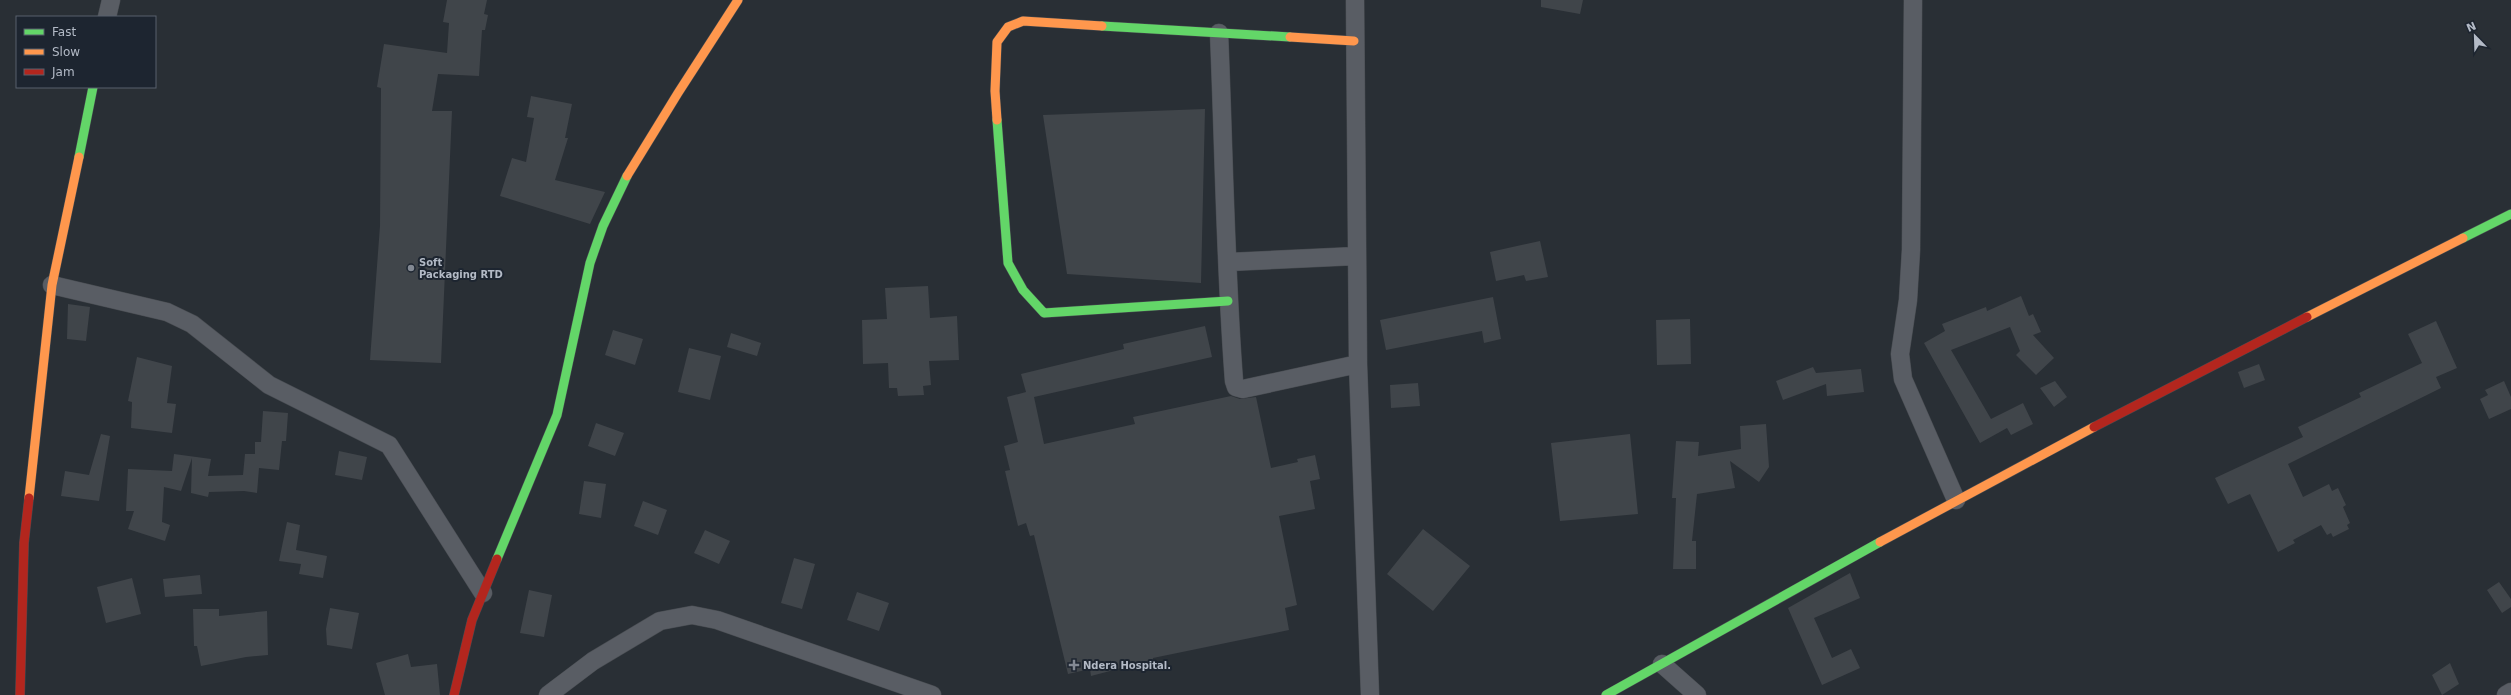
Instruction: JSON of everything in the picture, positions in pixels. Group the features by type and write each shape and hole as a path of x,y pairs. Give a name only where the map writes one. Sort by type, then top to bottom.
{"street":[{"path":"107,16 111,0"},
{"path":"454,695 472,620 559,409 571,360 583,292 600,235 631,168 702,53 738,0"},
{"path":"1355,0 1354,41 1358,364 1370,695"},
{"path":"1913,0 1911,250 1908,300 1900,354 1903,379 1956,500"},
{"path":"1228,300 1044,313 1028,300 1018,286 1008,263 995,91 997,42 1008,27 1023,21 1354,41"},
{"path":"1220,33 1229,262 1228,300 1234,381 1236,387 1243,389 1358,364"},
{"path":"20,695 24,543 52,285 92,88"},
{"path":"1606,695 1956,500 2258,342 2511,214"},
{"path":"1229,262 1356,256"},
{"path":"52,285 168,312 192,324 269,384 389,445 483,593"},
{"path":"548,695 593,661 660,621 692,615 717,620 932,695"},
{"path":"1662,664 1697,695"},
{"path":"2506,695 2511,692"}],"building":[{"path":"447,0 487,0 484,14 488,15 485,30 482,30 479,76 438,74 432,111 452,111 441,363 370,360 380,226 381,88 377,87 384,44 447,53 449,23 443,22"},
{"path":"1541,0 1583,0 1580,14 1541,7"},
{"path":"531,96 572,104 565,138 568,138 555,180 605,192 590,224 500,196 512,158 526,162 534,118 527,117"},
{"path":"1205,109 1201,283 1067,274 1043,115"},
{"path":"1540,241 1548,277 1526,281 1524,275 1496,281 1490,252"},
{"path":"928,286 930,318 957,316 959,360 929,361 931,385 923,386 924,395 898,396 897,388 889,388 888,363 863,364 862,320 887,319 885,288"},
{"path":"2021,296 2029,316 2033,314 2041,332 2033,335 2054,358 2036,375 2016,355 2020,351 2010,327 1951,350 1991,419 2023,403 2033,424 2011,435 2007,428 1980,443 1924,343 1945,331 1942,324 1986,307 1987,311"},
{"path":"1493,297 1501,339 1484,343 1482,331 1386,350 1380,320"},
{"path":"68,304 90,307 86,341 67,339"},
{"path":"1690,319 1691,364 1657,365 1656,320"},
{"path":"2436,321 2457,368 2436,377 2441,388 2288,464 2303,497 2329,484 2332,491 2338,488 2346,505 2343,507 2350,523 2347,525 2349,529 2333,537 2331,533 2327,535 2321,525 2293,540 2295,543 2278,552 2250,494 2228,504 2215,478 2303,437 2298,427 2361,397 2359,393 2422,363 2408,334"},
{"path":"1205,326 1212,357 1034,397 1044,444 1135,424 1133,417 1231,396 1240,399 1256,397 1271,468 1298,462 1297,459 1315,455 1320,479 1310,481 1315,509 1279,516 1297,605 1285,608 1289,630 1153,658 1152,665 1134,669 1133,665 1091,676 1090,669 1068,674 1034,535 1030,536 1026,523 1018,526 1005,471 1010,470 1004,446 1018,442 1007,397 1026,392 1021,374 1124,349 1123,344"},
{"path":"613,330 643,339 635,365 605,355"},
{"path":"731,333 761,343 757,356 727,347"},
{"path":"689,348 721,356 710,400 678,392"},
{"path":"137,357 172,366 167,403 176,404 172,433 131,428 132,402 128,401"},
{"path":"2259,364 2265,380 2244,388 2238,372"},
{"path":"1813,367 1816,373 1861,369 1864,392 1827,396 1826,384 1783,400 1776,381"},
{"path":"2055,381 2067,397 2054,407 2040,388"},
{"path":"2504,381 2511,397 2511,409 2489,419 2480,399 2488,395 2485,390"},
{"path":"1418,383 1420,406 1391,408 1390,385"},
{"path":"263,411 288,413 286,441 282,441 279,470 259,468 257,493 244,491 209,492 208,497 191,493 192,458 181,491 164,487 162,522 170,525 165,541 128,529 134,511 126,511 128,469 172,471 174,454 211,459 208,476 243,475 245,454 255,454 255,442 261,442"},
{"path":"596,423 624,433 615,456 588,446"},
{"path":"1766,424 1769,467 1759,482 1730,461 1735,488 1697,494 1692,541 1696,541 1696,569 1673,569 1676,498 1672,498 1676,441 1699,442 1698,456 1741,449 1740,426"},
{"path":"101,434 110,436 99,501 61,496 65,471 89,475"},
{"path":"1630,434 1638,514 1560,521 1551,443"},
{"path":"339,451 367,457 362,480 335,475"},
{"path":"584,481 606,484 601,518 579,514"},
{"path":"643,501 667,510 658,535 634,526"},
{"path":"287,522 300,525 296,550 327,556 323,578 299,574 301,564 279,561"},
{"path":"1423,529 1470,566 1433,611 1387,574"},
{"path":"705,530 730,541 719,564 694,553"},
{"path":"794,558 815,564 802,609 781,603"},
{"path":"1850,573 1860,598 1814,618 1832,658 1851,649 1860,668 1822,685 1788,608"},
{"path":"200,575 202,594 165,597 163,579"},
{"path":"132,578 141,614 106,623 97,587"},
{"path":"2499,582 2511,599 2511,607 2502,613 2487,590"},
{"path":"529,590 552,595 544,637 520,633"},
{"path":"857,592 889,603 879,631 847,620"},
{"path":"330,608 359,613 352,649 327,645 326,629"},
{"path":"193,609 219,609 219,616 267,611 268,655 246,657 201,666 197,646 194,646"},
{"path":"408,654 411,667 437,664 440,695 385,695 376,663"},
{"path":"2450,663 2459,684 2442,695 2432,675"}],"traffic: fast":[{"path":"1102,26 1290,37"},
{"path":"79,157 93,88"},
{"path":"997,120 1008,263 1023,290 1044,313 1228,301"},
{"path":"497,559 557,415 590,263 603,226 627,176"},
{"path":"2463,238 2511,214"},
{"path":"1606,695 1880,542"}],"traffic: slow":[{"path":"627,176 738,0"},
{"path":"997,120 995,91 997,42 1008,27 1023,21 1102,26"},
{"path":"1290,37 1354,41"},
{"path":"29,498 52,285 79,157"},
{"path":"2307,317 2463,238"},
{"path":"1880,542 2094,427"}],"traffic: jam":[{"path":"2094,427 2307,317"},
{"path":"20,695 24,543 29,498"},
{"path":"454,695 472,620 497,559"}],"place":[{"name":"Soft Packaging RTD","path":"411,268"},
{"name":"Ndera Hospital.","path":"1074,665"}]}
